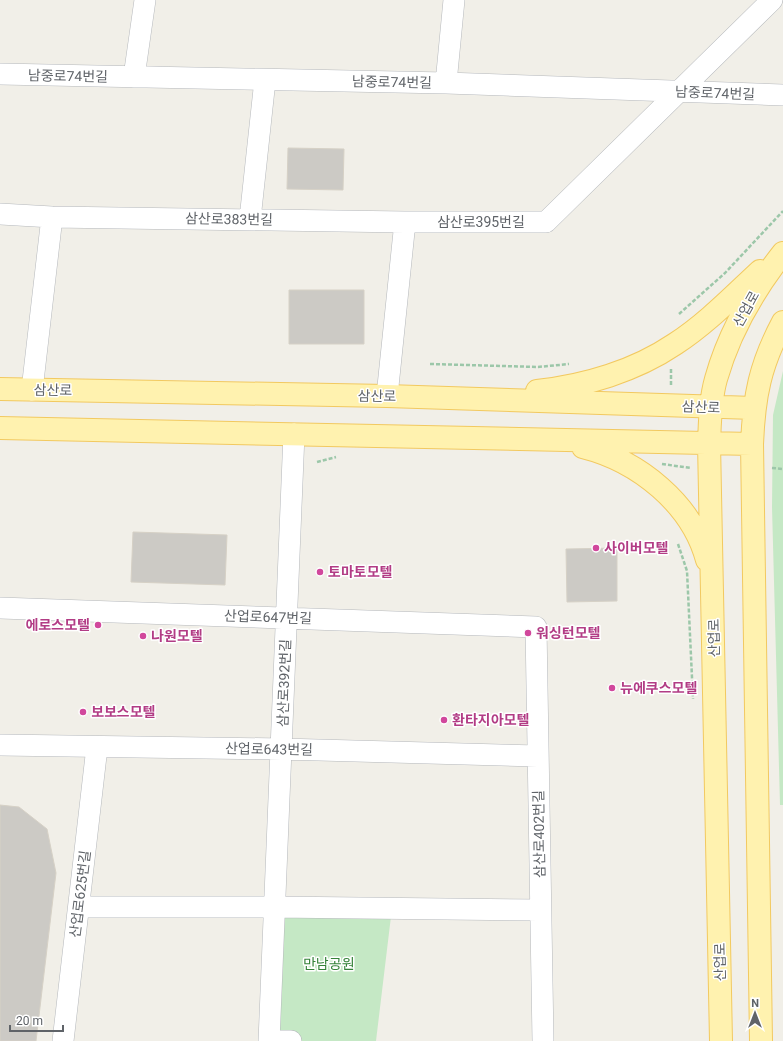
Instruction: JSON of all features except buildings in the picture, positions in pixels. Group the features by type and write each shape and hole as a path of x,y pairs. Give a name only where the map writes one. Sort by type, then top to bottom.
{"main road":[{"path":"459,399 553,390 573,386 617,373 650,359 675,344 700,325 783,249"},
{"name":"산업로","path":"721,1041 709,443 711,408 716,380 730,339 746,306 783,253"},
{"path":"761,1041 752,444 754,408 757,389 768,355 783,322"},
{"name":"삼산로","path":"0,389 387,396 711,408 754,408"},
{"path":"0,428 752,444"},
{"path":"551,440 591,449 612,456 634,468 657,486 685,514 706,556 712,580"}],"street":[{"path":"134,77 145,0"},
{"path":"446,83 454,0"},
{"name":"삼산로395번길","path":"405,222 546,222 772,0"},
{"name":"남중로74번길","path":"0,74 446,83 783,95"},
{"path":"250,219 265,80"},
{"name":"삼산로383번길","path":"0,214 52,217 405,222"},
{"path":"32,390 52,217"},
{"path":"387,396 405,222"},
{"name":"삼산로392번길","path":"268,1041 282,749 294,434"},
{"name":"산업로647번길","path":"0,608 536,627"},
{"name":"삼산로402번길","path":"536,627 543,1041"},
{"name":"산업로643번길","path":"0,745 282,749 538,756"},
{"name":"산업로625번길","path":"63,1041 98,747"},
{"path":"79,907 275,907 540,910"},
{"path":"268,1041 291,1041"}],"path":[{"path":"678,316 725,273 783,211"},
{"path":"430,364 538,367 572,364"},
{"path":"671,365 671,387"},
{"path":"317,462 334,457 342,457"},
{"path":"655,462 691,468"},
{"path":"772,468 783,469"},
{"path":"676,537 687,571 693,703"}],"green space":[{"path":"783,371 783,805 780,805 772,507 773,415"},
{"name":"만남공원","path":"275,907 392,908 376,1041 269,1041"}],"place":[{"name":"사이버모텔","path":"596,548"},
{"name":"토마토모텔","path":"320,572"},
{"name":"에로스모텔","path":"98,625"},
{"name":"워싱턴모텔","path":"528,633"},
{"name":"나원모텔","path":"143,636"},
{"name":"뉴에쿠스모텔","path":"612,688"},
{"name":"보보스모텔","path":"83,712"},
{"name":"환타지아모텔","path":"444,720"}]}
